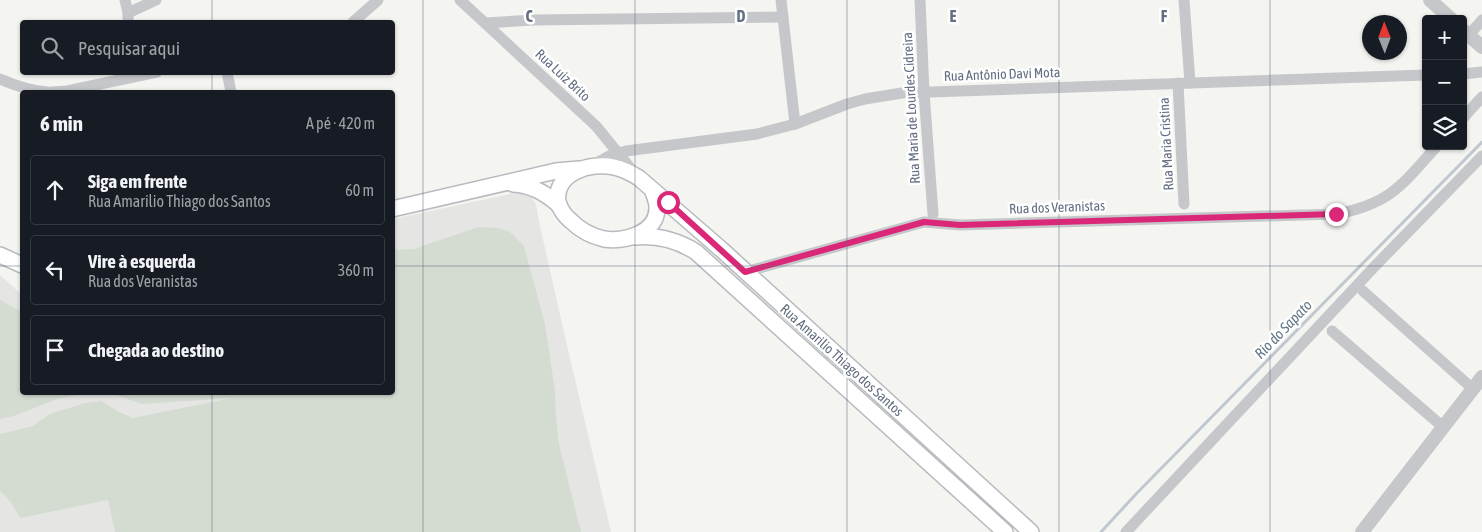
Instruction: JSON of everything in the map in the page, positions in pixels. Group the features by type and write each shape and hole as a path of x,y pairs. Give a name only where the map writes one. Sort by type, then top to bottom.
{"main road":[{"path":"395,208 504,183 556,171 614,167 632,173 652,189 657,207 656,215 653,223 648,228 631,237 604,239 585,232 567,218 559,205 539,190 519,184 504,183"},
{"path":"559,205 559,190 562,184 572,172 584,168"},
{"name":"Rua Amarilio Thiago dos Santos","path":"652,189 1031,532"},
{"path":"656,236 667,215 668,202"},
{"name":"Rua Amarilio Thiago dos Santos","path":"631,237 656,236 674,240 686,245 709,262 1006,532"},
{"path":"0,256 20,264"}],"street":[{"path":"125,0 128,18 156,0"},
{"path":"355,20 378,0"},
{"name":"Rua Luiz Brito","path":"460,0 596,126 639,178"},
{"path":"781,0 796,124"},
{"name":"Rua Maria de Lourdes Cidreira","path":"920,0 924,92 933,214"},
{"path":"1184,0 1190,83"},
{"path":"1430,0 1447,15"},
{"path":"485,23 534,20 783,17"},
{"path":"1467,31 1482,20"},
{"path":"1467,33 1482,47"},
{"path":"1467,74 1482,72"},
{"path":"71,90 138,75"},
{"path":"228,75 231,90"},
{"name":"Rua Antônio Davi Mota","path":"584,168 618,153 757,134 796,124 847,104 902,93 1422,75"},
{"path":"0,79 29,90"},
{"name":"Rua Maria Cristina","path":"1178,83 1184,204"},
{"path":"1467,114 1482,97"},
{"name":"Rua dos Veranistas","path":"745,272 924,222 960,225 1336,214 1357,210 1390,195 1433,150"},
{"path":"1126,532 1363,279 1482,156"},
{"path":"1363,291 1473,389"},
{"path":"1332,331 1443,427"},
{"path":"1362,532 1482,377"}],"shaded area":[{"path":"515,193 532,198 536,204 611,532 0,532 0,275 20,293 20,395 395,395 395,219"},
{"path":"478,227 498,228 510,232 524,246 545,324 555,391 559,444 581,532 115,532 108,500 20,518 11,502 0,491 0,434 33,426 50,414 85,403 101,401 133,418 232,398 142,404 117,395 395,395 395,250 414,249"},
{"path":"0,300 20,311 20,395 76,395 57,399 14,416 0,419"}],"waterway":[{"name":"Rio do Sapato","path":"1101,532 1137,493 1482,142"}],"route":[{"path":"668,202 745,272 924,222 960,225 1336,214"}]}
